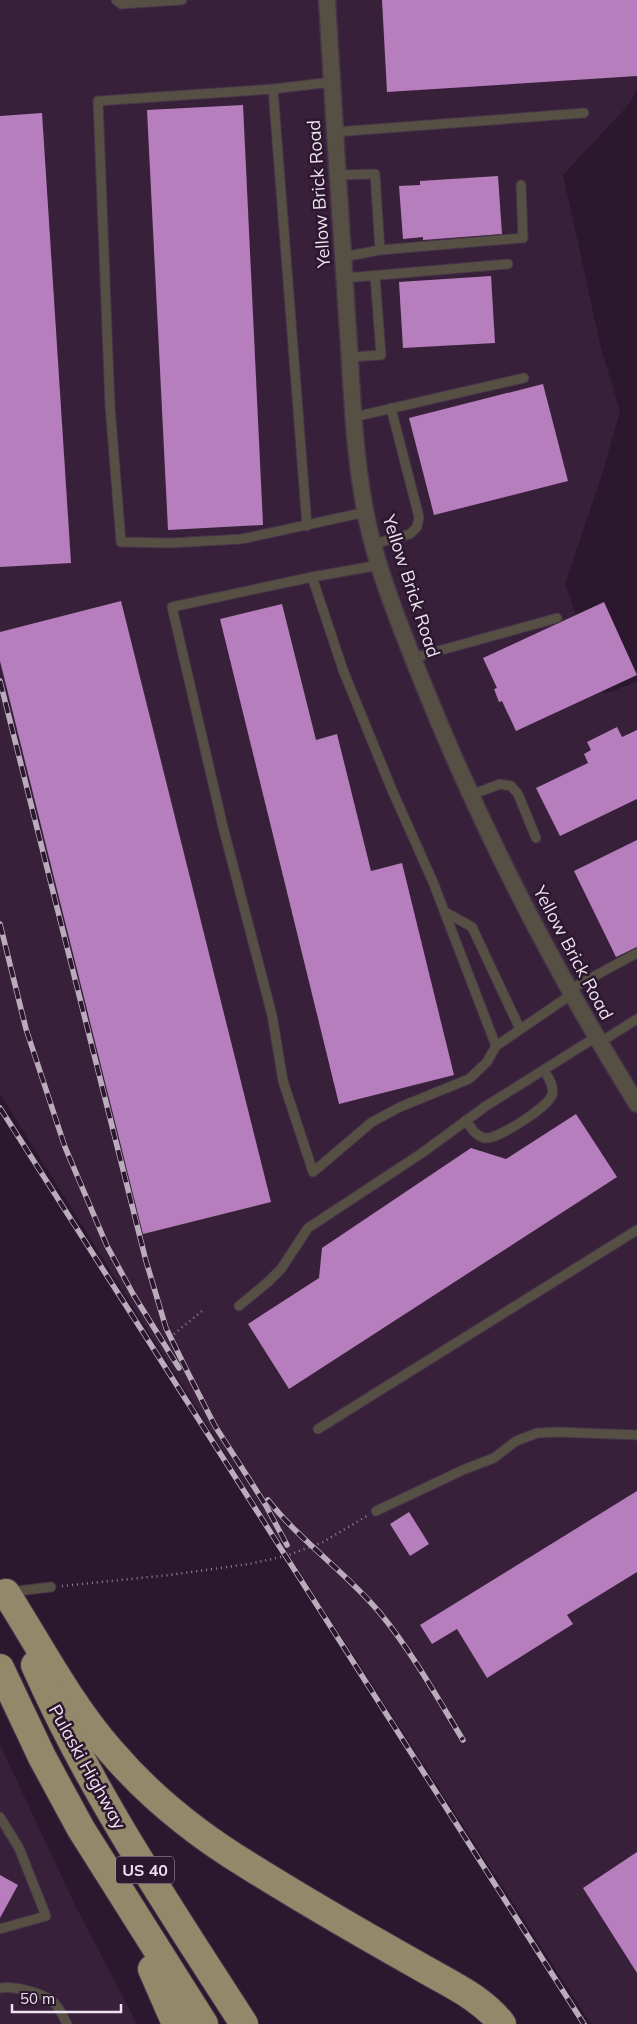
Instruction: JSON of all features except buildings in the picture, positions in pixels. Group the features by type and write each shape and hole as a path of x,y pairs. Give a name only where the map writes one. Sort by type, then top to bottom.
{"highway":[{"name":"Pulaski Highway","path":"2,1584 55,1711 85,1769 161,1895 244,2024"},
{"path":"2,1584 93,1728 110,1751 161,1801 198,1831 247,1865 419,1967 449,1982 486,2007 502,2024"},
{"name":"Pulaski Highway","path":"0,1668 42,1757 81,1829 204,2024"},
{"path":"109,1876 176,2024"}],"street":[{"name":"Yellow Brick Road","path":"327,0 354,417 366,512 380,566 413,658 452,755 471,795 531,920 598,1040 637,1104"}],"lane":[{"path":"116,0 121,4 182,0"},
{"path":"332,82 273,89 98,101 110,406 121,542 171,543 242,540 366,512"},
{"path":"273,89 306,526"},
{"path":"335,132 584,113"},
{"path":"338,175 375,174 380,250"},
{"path":"343,257 380,250 523,238 521,185"},
{"path":"345,278 508,264"},
{"path":"350,358 381,355 375,276"},
{"path":"354,417 524,378"},
{"path":"374,544 410,534 418,527 419,517 391,408"},
{"path":"380,566 312,577 172,607 223,828 272,1015 283,1081 313,1172 372,1122 400,1107 469,1079 487,1062 496,1046 571,992 637,953"},
{"path":"312,577 343,670 444,912 496,1046"},
{"path":"413,658 557,618"},
{"path":"471,795 500,784 511,786 518,794 536,838"},
{"path":"444,912 472,927 520,1029"},
{"path":"239,1306 281,1269 308,1228 422,1153 466,1120 544,1070 637,1019"},
{"path":"466,1120 477,1135 487,1138 503,1133 550,1100 553,1093 552,1086 544,1070"},
{"path":"318,1430 637,1230"},
{"path":"376,1511 465,1469 494,1458 516,1441 537,1433 637,1435"},
{"path":"2,1584 51,1587"},
{"path":"0,1817 19,1848 46,1916 0,1929"},
{"path":"0,1988 12,1986 51,2000 61,2011 67,2024"}],"path":[{"path":"174,1334 202,1311"},
{"path":"51,1587 187,1573 249,1564 292,1554 323,1542 376,1511"}],"shaded area":[{"path":"0,0 637,0 637,89 630,103 563,175 601,348 620,411 603,471 565,584 604,694 637,682 637,2024 591,2024 266,1519 0,1094"},
{"path":"0,1745 75,1905 137,2024 0,2024"}],"railway":[{"path":"0,681 146,1261 166,1328 215,1426 265,1504 287,1545"},
{"path":"0,924 26,1029 65,1147 107,1246 133,1294 179,1368"},
{"path":"0,1108 584,2024"},
{"path":"268,1500 295,1530 353,1584 380,1613 434,1691 463,1740"}]}
